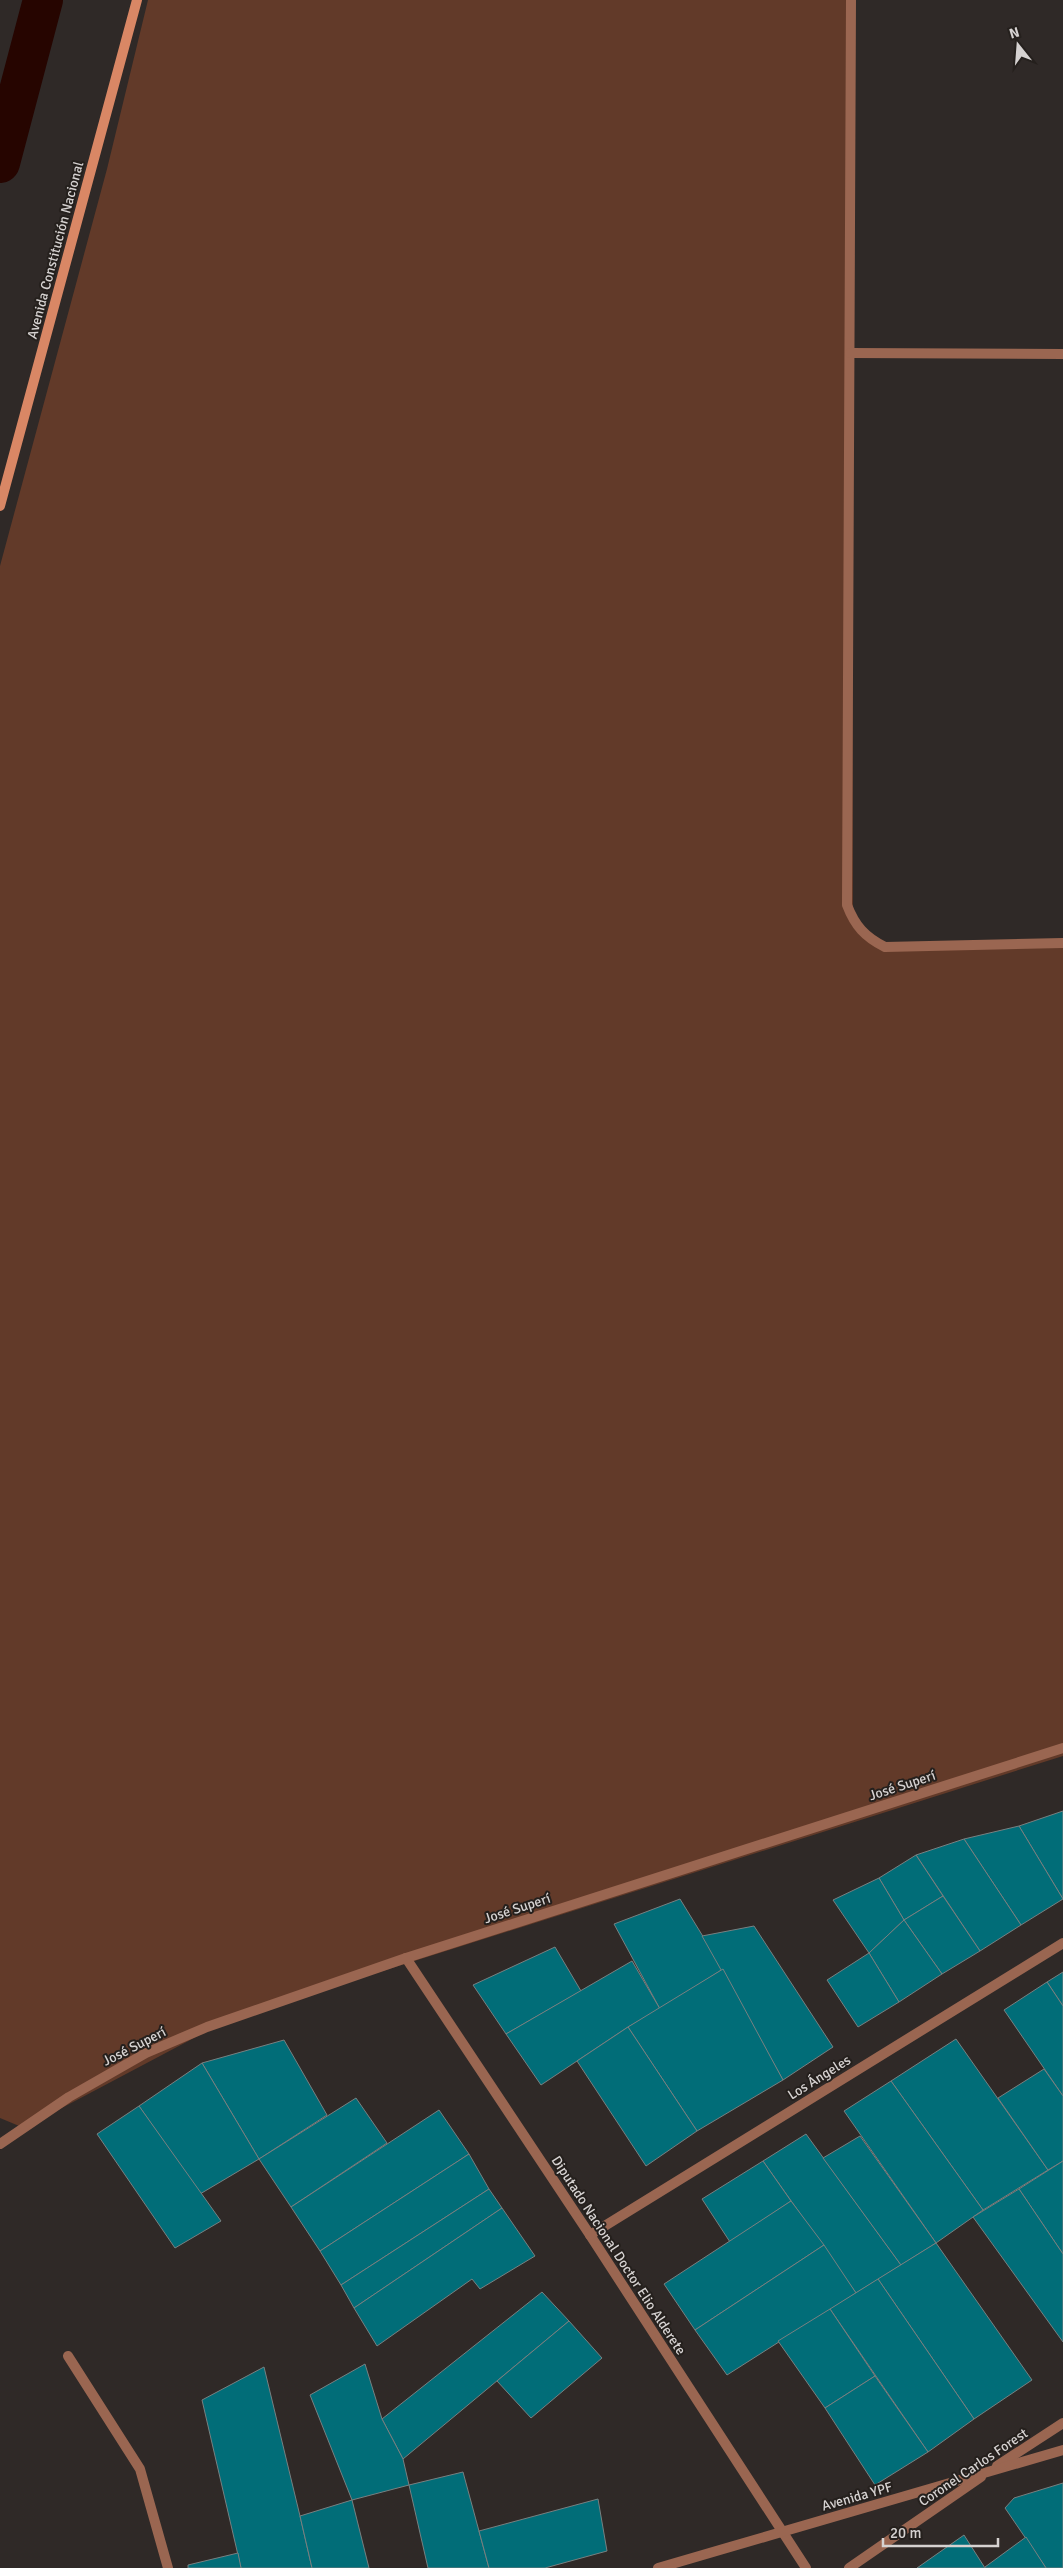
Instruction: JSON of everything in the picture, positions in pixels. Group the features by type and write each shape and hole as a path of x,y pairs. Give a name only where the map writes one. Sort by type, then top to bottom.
{"main road":[{"name":"Avenida Constitución Nacional","path":"0,506 137,0"}],"street":[{"path":"851,0 847,905 853,920 861,931 885,947 1063,943"},
{"path":"850,354 1063,354"},
{"name":"José Superí","path":"0,2144 69,2098 146,2053 207,2027 406,1958 1063,1748"},
{"name":"Los Ángeles","path":"590,2235 1063,1943"},
{"name":"Diputado Nacional Doctor Elio Alderete","path":"406,1958 590,2235 806,2568"},
{"path":"68,2356 140,2469 168,2568"},
{"name":"Coronel Carlos Forest","path":"848,2568 1063,2423"},
{"name":"Avenida YPF","path":"658,2568 1063,2450"}],"shaded area":[{"path":"148,0 852,0 853,920 885,947 1063,946 1063,1756 228,2020 24,2128 0,2118 0,566 107,169"}],"building":[{"path":"1063,1811 1063,1899 1019,1826"},
{"path":"1019,1826 1063,1899 1021,1925 964,1839"},
{"path":"964,1839 1021,1925 980,1951 916,1855"},
{"path":"916,1855 943,1896 904,1920 879,1878"},
{"path":"879,1878 904,1920 869,1953 833,1900"},
{"path":"943,1896 980,1951 942,1974 904,1920"},
{"path":"680,1899 723,1969 660,2009 614,1924"},
{"path":"904,1920 942,1974 899,2002 869,1953"},
{"path":"754,1926 833,2047 783,2080 702,1936"},
{"path":"555,1947 581,1991 506,2034 473,1985"},
{"path":"869,1953 899,2002 858,2027 827,1980"},
{"path":"632,1961 660,2009 628,2027 541,2085 506,2034"},
{"path":"723,1969 783,2080 697,2131 628,2027"},
{"path":"1063,1972 1063,2006 1047,1982"},
{"path":"1047,1982 1063,2006 1063,2096 1004,2010"},
{"path":"628,2027 697,2131 646,2166 577,2061"},
{"path":"956,2039 1048,2170 983,2210 891,2081"},
{"path":"284,2040 327,2115 259,2159 202,2063"},
{"path":"202,2063 259,2159 200,2194 139,2106"},
{"path":"1044,2069 1063,2096 1063,2161 1048,2170 998,2098"},
{"path":"891,2081 983,2210 936,2243 844,2111"},
{"path":"356,2098 387,2143 291,2207 259,2159"},
{"path":"139,2106 221,2221 175,2248 97,2134"},
{"path":"439,2110 469,2154 320,2251 291,2207"},
{"path":"806,2134 901,2265 856,2293 763,2161"},
{"path":"860,2136 936,2243 901,2265 823,2158"},
{"path":"469,2154 489,2189 341,2285 320,2251"},
{"path":"763,2161 791,2201 730,2242 702,2199"},
{"path":"1063,2161 1063,2254 1019,2189"},
{"path":"489,2189 502,2208 354,2308 341,2285"},
{"path":"1019,2189 1063,2254 1063,2342 973,2217"},
{"path":"791,2201 824,2245 695,2330 664,2284"},
{"path":"502,2208 535,2256 480,2289 472,2279 377,2346 354,2308"},
{"path":"936,2243 1032,2380 974,2419 878,2279"},
{"path":"824,2245 856,2293 727,2375 695,2330"},
{"path":"878,2279 974,2419 928,2452 830,2309"},
{"path":"542,2292 569,2321 403,2459 382,2419"},
{"path":"830,2309 875,2376 825,2408 778,2341"},
{"path":"569,2321 602,2358 531,2418 497,2381"},
{"path":"365,2364 382,2419 403,2459 409,2485 352,2500 310,2395"},
{"path":"264,2367 312,2568 241,2568 202,2400"},
{"path":"875,2376 928,2452 875,2485 825,2408"},
{"path":"463,2472 489,2568 428,2568 409,2485"},
{"path":"1063,2483 1063,2568 1046,2568 1005,2508 1014,2498"},
{"path":"598,2499 607,2551 545,2568 489,2568 479,2531"},
{"path":"352,2500 369,2568 312,2568 300,2516"},
{"path":"964,2535 985,2568 917,2568"},
{"path":"1026,2537 1046,2568 985,2568 985,2567"},
{"path":"238,2553 241,2568 188,2568 188,2565"}],"waterway":[{"path":"0,163 43,0"}]}
